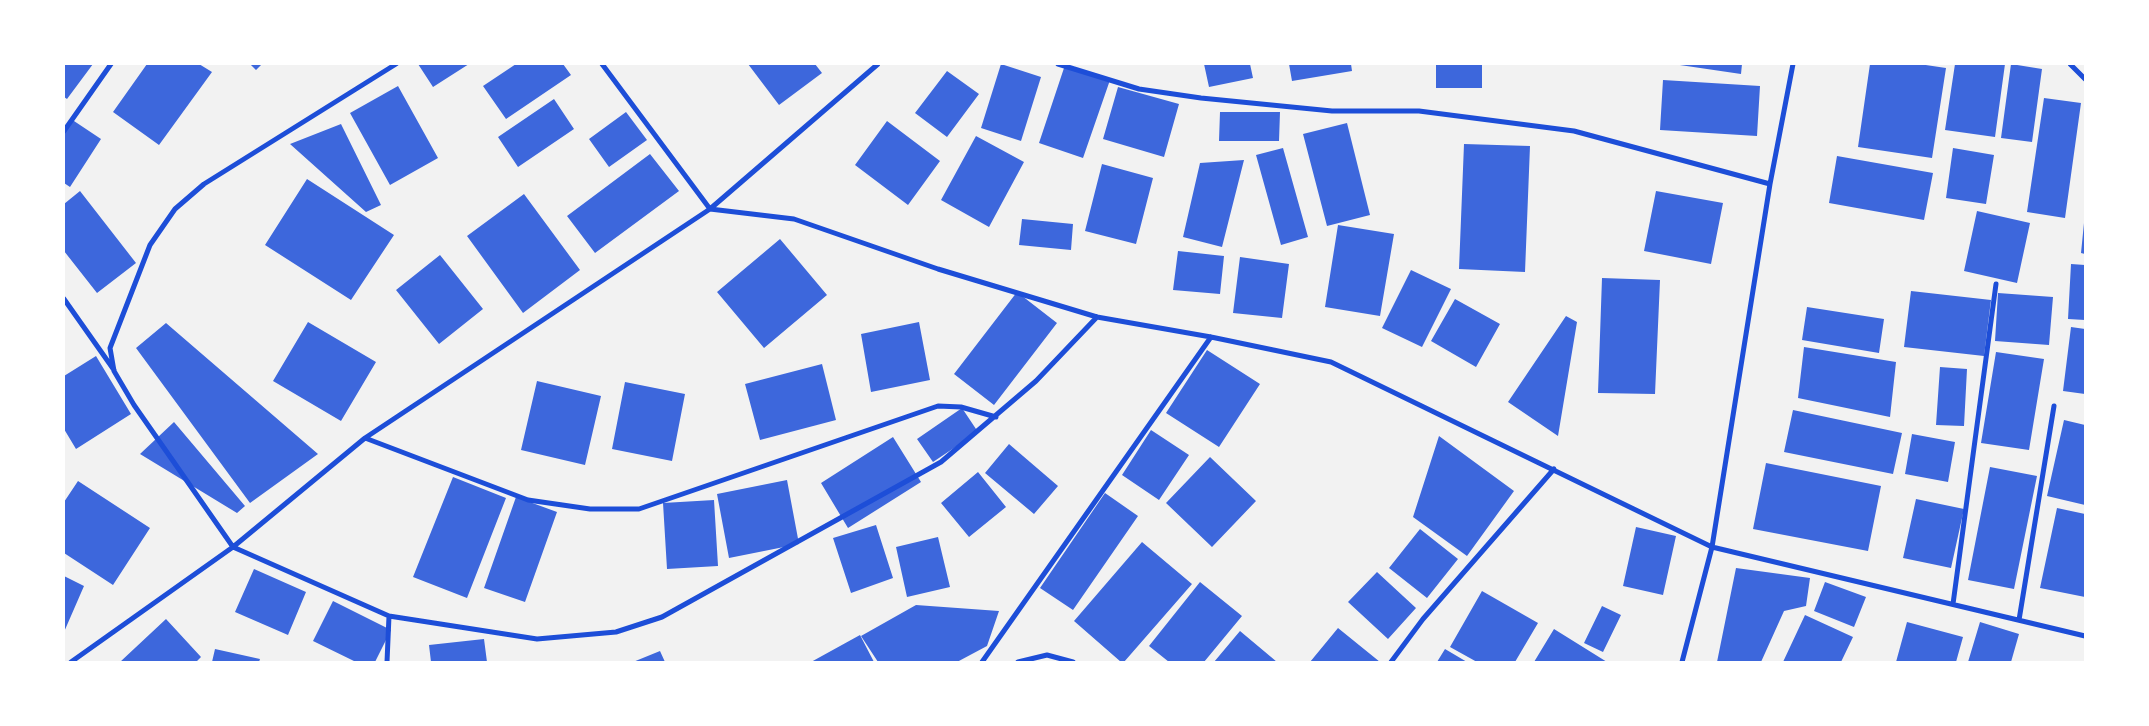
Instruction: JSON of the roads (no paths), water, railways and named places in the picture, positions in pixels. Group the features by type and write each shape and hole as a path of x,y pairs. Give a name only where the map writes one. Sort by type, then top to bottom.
{"street":[{"path":"64,132 111,64"},
{"path":"114,371 110,348 150,245 175,209 204,184 396,64"},
{"path":"602,64 710,209 794,218 938,269 1097,317 1210,337 1331,362 1712,547 2085,636"},
{"path":"71,662 233,547 365,438 710,209 878,64"},
{"path":"1058,64 1139,89 1200,98 1332,111 1419,111 1574,131 1770,184"},
{"path":"1682,662 1712,547 1770,184 1793,64"},
{"path":"2070,64 2085,79"},
{"path":"1952,604 1996,284"},
{"path":"64,299 114,371 134,405 233,547 389,616 538,639 616,632 662,617 941,462 1036,381 1097,317"},
{"path":"982,662 1210,337"},
{"path":"365,438 528,500 590,509 639,509 938,406 961,406 996,417"},
{"path":"2018,620 2054,406"},
{"path":"1391,662 1423,619 1554,469"},
{"path":"387,662 389,616"},
{"path":"1018,662 1047,655 1073,662"}]}
